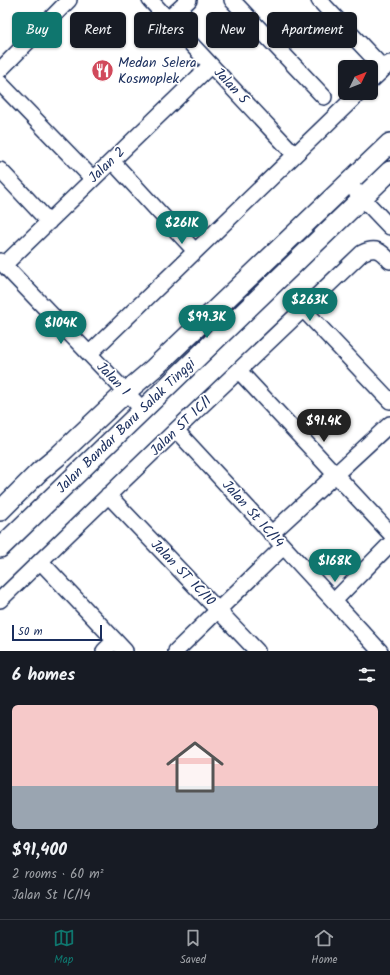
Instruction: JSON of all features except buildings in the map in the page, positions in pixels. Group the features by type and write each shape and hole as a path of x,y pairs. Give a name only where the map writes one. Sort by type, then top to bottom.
{"main road":[{"name":"Jalan Bandar Baru Salak Tinggi","path":"0,511 39,472 58,457 126,392 154,368 390,143"},
{"name":"Jalan Bandar Baru Salak Tinggi","path":"0,548 390,171"},
{"path":"0,494 39,472"}],"street":[{"path":"0,70 69,0"},
{"name":"Jalan 5","path":"150,0 161,12"},
{"path":"175,12 188,0"},
{"path":"232,0 324,97"},
{"path":"319,0 387,66 378,74"},
{"name":"Jalan 5","path":"194,48 295,155"},
{"name":"Jalan 2","path":"2,263 94,179 210,65"},
{"path":"0,83 94,179"},
{"path":"88,354 352,100"},
{"path":"112,161 195,251"},
{"path":"0,170 48,222"},
{"path":"348,183 390,227"},
{"name":"Jalan ST 1C/1","path":"0,600 362,253 369,250 375,250 383,253 390,261"},
{"name":"Jalan 1","path":"2,263 143,410"},
{"path":"303,309 390,401"},
{"path":"239,370 390,533"},
{"path":"271,534 390,424"},
{"name":"Jalan St 1C/14","path":"176,430 283,548 380,651"},
{"name":"Jalan ST 1C/10","path":"108,495 258,651"},
{"path":"334,601 390,544"},
{"path":"176,651 283,548"},
{"path":"41,562 120,646 104,651"}],"place":[{"name":"Medan Selera Kosmoplek","path":"103,71"}]}
